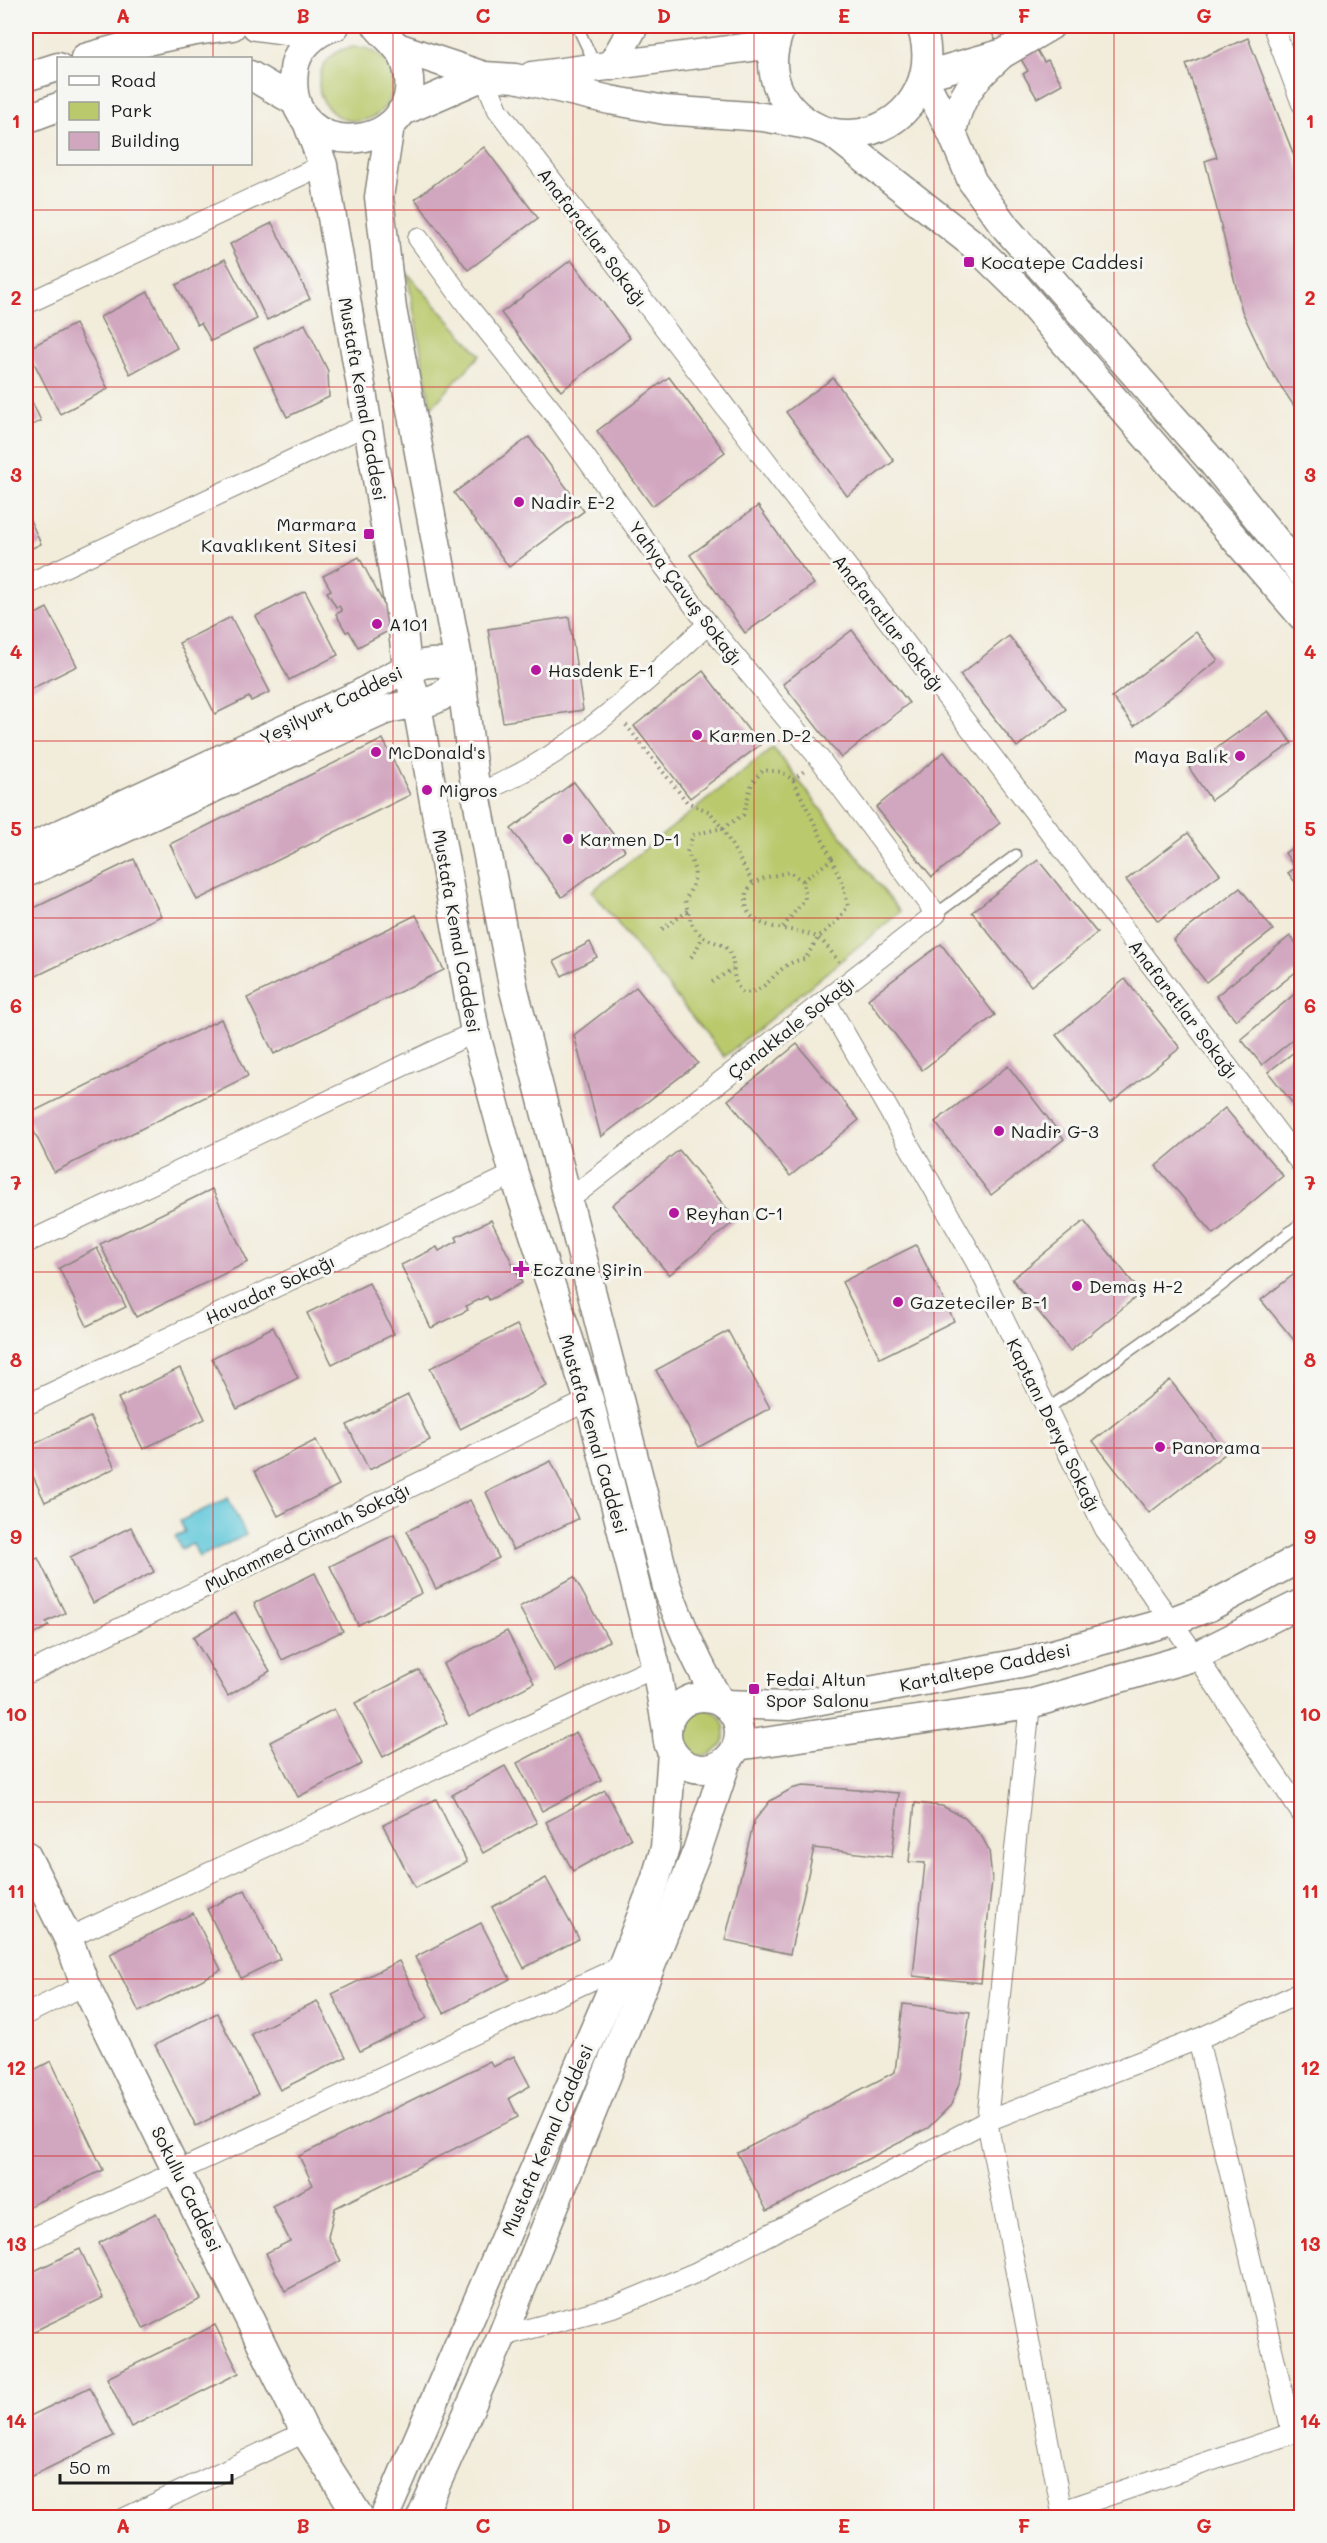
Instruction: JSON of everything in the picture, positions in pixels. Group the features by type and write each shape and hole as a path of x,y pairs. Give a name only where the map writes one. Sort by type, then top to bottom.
{"main road":[{"path":"88,57 150,39 220,26"},
{"path":"256,26 325,29"},
{"path":"604,66 634,26"},
{"path":"381,33 484,76 515,78 665,110 763,117 852,134 871,130 895,118 908,106 925,77 928,57 926,39 921,26"},
{"path":"951,133 956,111 976,77 1004,53 1050,26"},
{"name":"Mustafa Kemal Caddesi","path":"325,29 303,47 294,64 292,84 323,165 403,630 407,668 417,705 475,1032 514,1174 589,1400 656,1667 670,1741 665,1848 656,1881 622,1966 384,2517"},
{"name":"Mustafa Kemal Caddesi","path":"381,33 405,60 409,77 407,95 395,118 379,197 392,309 460,669 477,794 514,990 667,1587 704,1675 722,1702"},
{"path":"515,78 604,66 773,34 772,63 776,83 784,101 797,116 823,130 974,244 1016,286 1302,616"},
{"path":"925,77 1004,53"},
{"path":"26,77 57,67"},
{"path":"252,76 301,111 320,132 337,139 356,140 374,136 395,118 484,76"},
{"path":"925,77 972,181 1006,228 1208,457 1302,573"},
{"path":"26,119 57,107"},
{"name":"Yeşilyurt Caddesi","path":"26,850 360,694 407,668 437,663 450,664 460,669 453,686 443,696 417,705 400,705 383,711 26,873"},
{"name":"Kartaltepe Caddesi","path":"722,1702 789,1706 1020,1663 1172,1621 1209,1607 1302,1557"},
{"name":"Kartaltepe Caddesi","path":"732,1753 1030,1704 1196,1656 1302,1603"},
{"path":"707,1696 722,1702 735,1714 739,1725 732,1753 712,1768 701,1769 680,1761 670,1741 670,1718 676,1708 696,1697 707,1696"},
{"name":"Mustafa Kemal Caddesi","path":"421,2517 502,2336 697,1851 732,1753"},
{"name":"Sokullu Caddesi","path":"26,1855 68,1938 85,1985 305,2432 360,2517"}],"street":[{"path":"1273,26 1302,104"},
{"name":"Anafaratlar Sokağı","path":"484,76 498,110 1120,923 1302,1165"},
{"path":"26,304 323,165"},
{"name":"Yahya Çavuş Sokağı","path":"418,238 470,309 556,416 708,624 819,758 936,914"},
{"path":"26,585 366,425"},
{"path":"477,794 555,755 615,711 708,624"},
{"name":"Çanakkale Sokağı","path":"567,1201 936,914"},
{"name":"Kaptanı Derya Sokağı","path":"826,1001 976,1262 1105,1529 1172,1621 1302,1814"},
{"path":"26,1243 475,1032"},
{"name":"Havadar Sokağı","path":"26,1405 514,1174"},
{"name":"Muhammed Cinnah Sokağı","path":"26,1674 589,1400"},
{"path":"68,1938 656,1667"},
{"path":"1030,1704 987,2121 1063,2514 1297,2432 1197,2039"},
{"path":"26,2241 177,2169 622,1966"},
{"path":"26,2014 85,1985"},
{"path":"502,2336 616,2306 695,2273 987,2121 1197,2039 1302,1992"},
{"path":"125,2517 305,2432"}],"lane":[{"path":"577,26 604,66"},
{"name":"Çanakkale Sokağı","path":"936,914 1016,855"},
{"path":"1046,1410 1217,1289 1296,1227"}],"path":[{"path":"615,711 687,802 710,812 722,828 753,883"},
{"path":"764,770 782,772 793,780 832,859 844,888 848,906 838,920 818,938 805,959 792,960 783,966 765,986 754,993 743,993 735,984 732,957 726,948 703,937 691,923 685,900 694,885 696,870 687,852 693,836 722,828 743,815 752,783 764,770"},
{"path":"803,881 832,859"},
{"path":"803,881 789,872 763,878 753,883 747,892 745,903 758,922 767,927 783,927 818,938 854,979"},
{"path":"783,927 805,899 803,881"},
{"path":"662,929 688,911"},
{"path":"691,957 696,953 698,943 703,937"},
{"path":"712,982 733,969"}],"green space":[{"path":"356,47 370,50 382,58 390,70 393,84 390,98 382,110 370,118 356,121 342,118 330,110 322,98 319,84 322,70 330,58 342,50"},
{"path":"407,273 480,355 431,408"},
{"path":"773,747 900,912 724,1057 592,891"},
{"path":"701,1708 718,1715 725,1732 718,1749 701,1756 684,1749 677,1732 684,1715"}],"water":[{"path":"228,1498 246,1535 199,1557 193,1544 181,1549 175,1536 185,1532 180,1521"}],"building":[{"path":"988,26 1036,26 1027,33 1044,62 1048,60 1062,84 1037,98 1023,74 1028,71 1011,42 1000,48"},
{"path":"1248,38 1302,176 1302,418 1268,367 1242,311 1205,161 1217,157 1186,64"},
{"path":"484,147 538,218 468,270 415,199"},
{"path":"272,223 310,299 267,320 230,244"},
{"path":"225,259 257,319 211,341 201,323 197,325 176,285"},
{"path":"571,260 630,338 561,391 501,313"},
{"path":"148,292 177,348 130,374 100,317"},
{"path":"75,324 108,389 60,414 27,349"},
{"path":"305,324 328,371 329,397 287,417 254,348"},
{"path":"669,377 725,452 652,506 597,431"},
{"path":"833,378 894,461 847,496 786,412"},
{"path":"26,389 41,421 26,428"},
{"name":"Nadir E-2","path":"529,437 584,511 509,567 454,493"},
{"path":"758,506 814,584 745,633 690,555"},
{"path":"26,511 41,544 26,551"},
{"path":"359,557 396,627 358,647 336,614 342,611 339,606 336,607 327,592 331,590 323,576"},
{"path":"305,591 338,655 289,680 256,616"},
{"path":"47,608 77,666 29,690 26,684 26,619"},
{"path":"231,617 270,692 251,701 249,697 215,714 179,643"},
{"name":"Hasdenk E-1","path":"569,617 583,710 503,722 488,629"},
{"path":"852,630 909,703 841,758 783,684"},
{"path":"1196,632 1218,660 1134,726 1112,697"},
{"path":"1009,636 1066,709 1017,747 960,675"},
{"name":"Karmen D-2","path":"703,671 760,745 690,798 634,726"},
{"name":"Maya Balık","path":"1268,711 1292,743 1211,800 1189,768"},
{"path":"383,739 410,795 197,900 170,844"},
{"path":"944,752 1000,823 932,877 876,807"},
{"name":"Karmen D-1","path":"574,782 625,850 562,897 511,829"},
{"path":"1188,833 1220,874 1158,921 1126,880"},
{"path":"1302,841 1302,891 1288,873 1295,868 1285,853"},
{"path":"134,859 161,916 26,981 26,912"},
{"path":"1038,860 1097,933 1031,986 972,912"},
{"path":"1240,888 1273,930 1206,982 1173,940"},
{"path":"416,915 444,970 274,1054 247,998"},
{"path":"1290,936 1302,950 1302,967 1236,1020 1216,996"},
{"path":"590,942 597,957 562,976 554,961"},
{"path":"941,944 995,1015 922,1070 868,999"},
{"path":"1125,979 1180,1048 1111,1103 1056,1035"},
{"path":"636,987 698,1063 601,1137 574,1035"},
{"path":"1298,991 1302,995 1302,1032 1262,1065 1241,1039"},
{"path":"221,1019 248,1076 54,1172 26,1115"},
{"path":"797,1044 859,1120 790,1176 728,1100"},
{"path":"1302,1046 1302,1099 1294,1105 1268,1072"},
{"name":"Nadir G-3","path":"1008,1066 1064,1139 991,1195 935,1122"},
{"path":"1225,1108 1283,1176 1214,1234 1156,1166"},
{"name":"Reyhan C-1","path":"679,1150 736,1220 669,1275 612,1205"},
{"path":"212,1189 248,1262 136,1317 100,1244"},
{"path":"491,1220 522,1283 489,1300 487,1296 466,1306 468,1310 431,1328 401,1265 437,1247 439,1251 458,1241 456,1237"},
{"name":"Demaş H-2","path":"1084,1221 1141,1293 1070,1351 1012,1279"},
{"name":"Gazeteciler B-1","path":"916,1245 954,1321 880,1358 842,1282"},
{"path":"97,1248 126,1307 87,1326 59,1268"},
{"path":"1302,1268 1302,1350 1261,1300"},
{"path":"369,1283 394,1334 332,1364 307,1313"},
{"path":"517,1325 547,1386 460,1429 430,1368"},
{"path":"273,1327 298,1378 237,1409 212,1358"},
{"path":"728,1331 770,1408 699,1447 656,1370"},
{"path":"180,1368 205,1419 143,1449 118,1398"},
{"name":"Panorama","path":"1170,1380 1226,1453 1149,1513 1093,1441"},
{"path":"408,1395 430,1440 369,1470 347,1425"},
{"path":"90,1417 115,1468 45,1502 26,1461 26,1448"},
{"path":"316,1440 339,1485 278,1516 255,1471"},
{"path":"551,1461 578,1519 513,1550 486,1492"},
{"path":"470,1500 499,1558 436,1589 407,1531"},
{"path":"131,1527 154,1572 93,1603 70,1557"},
{"path":"394,1535 422,1593 358,1625 330,1566"},
{"path":"38,1558 65,1613 46,1622 49,1626 26,1638 26,1564"},
{"path":"315,1573 343,1631 282,1660 254,1603"},
{"path":"574,1577 609,1641 555,1671 519,1607"},
{"path":"235,1612 270,1671 228,1696 193,1637"},
{"path":"507,1631 534,1683 469,1717 443,1664"},
{"path":"419,1670 447,1723 383,1757 355,1703"},
{"path":"334,1709 362,1764 298,1797 270,1742"},
{"path":"576,1732 601,1780 542,1811 517,1763"},
{"path":"505,1766 537,1823 483,1853 452,1795"},
{"path":"803,1786 899,1793 892,1857 814,1848 790,1954 725,1940 754,1821 770,1801 791,1789"},
{"path":"605,1790 631,1839 573,1871 546,1822"},
{"path":"436,1799 467,1862 415,1888 383,1825"},
{"path":"915,1803 942,1806 964,1817 982,1837 989,1850 992,1880 981,1983 913,1976 925,1863 909,1862"},
{"path":"546,1878 579,1939 524,1968 492,1907"},
{"path":"245,1890 280,1959 241,1978 207,1909"},
{"path":"193,1913 221,1970 139,2012 110,1954"},
{"path":"481,1923 510,1979 444,2013 415,1957"},
{"path":"399,1961 427,2018 360,2051 332,1994"},
{"path":"317,2001 346,2057 280,2090 251,2034"},
{"path":"903,2004 970,2012 961,2078 951,2105 928,2128 767,2211 737,2153 895,2072"},
{"path":"217,2013 258,2094 196,2126 155,2045"},
{"path":"514,2056 530,2086 509,2098 518,2117 335,2208 328,2237 341,2261 285,2291 266,2253 290,2241 272,2206 313,2185 299,2156 490,2061 493,2067"},
{"path":"51,2061 103,2170 26,2208 26,2074"},
{"path":"156,2213 201,2299 144,2329 99,2243"},
{"path":"80,2249 103,2298 26,2335 26,2275"},
{"path":"215,2325 239,2373 131,2427 107,2378"},
{"path":"90,2387 114,2436 26,2479 26,2418"}],"place":[{"name":"Kocatepe Caddesi","path":"969,262"},
{"name":"Nadir E-2","path":"519,502"},
{"name":"Marmara Kavaklıkent Sitesi","path":"369,534"},
{"name":"A101","path":"377,624"},
{"name":"Hasdenk E-1","path":"536,670"},
{"name":"Karmen D-2","path":"697,735"},
{"name":"McDonald's","path":"376,752"},
{"name":"Maya Balık","path":"1240,756"},
{"name":"Migros","path":"427,790"},
{"name":"Karmen D-1","path":"568,839"},
{"name":"Nadir G-3","path":"999,1131"},
{"name":"Reyhan C-1","path":"674,1213"},
{"name":"Eczane Şirin","path":"521,1269"},
{"name":"Demaş H-2","path":"1077,1286"},
{"name":"Gazeteciler B-1","path":"898,1302"},
{"name":"Panorama","path":"1160,1447"},
{"name":"Fedai Altun Spor Salonu","path":"754,1689"}]}
